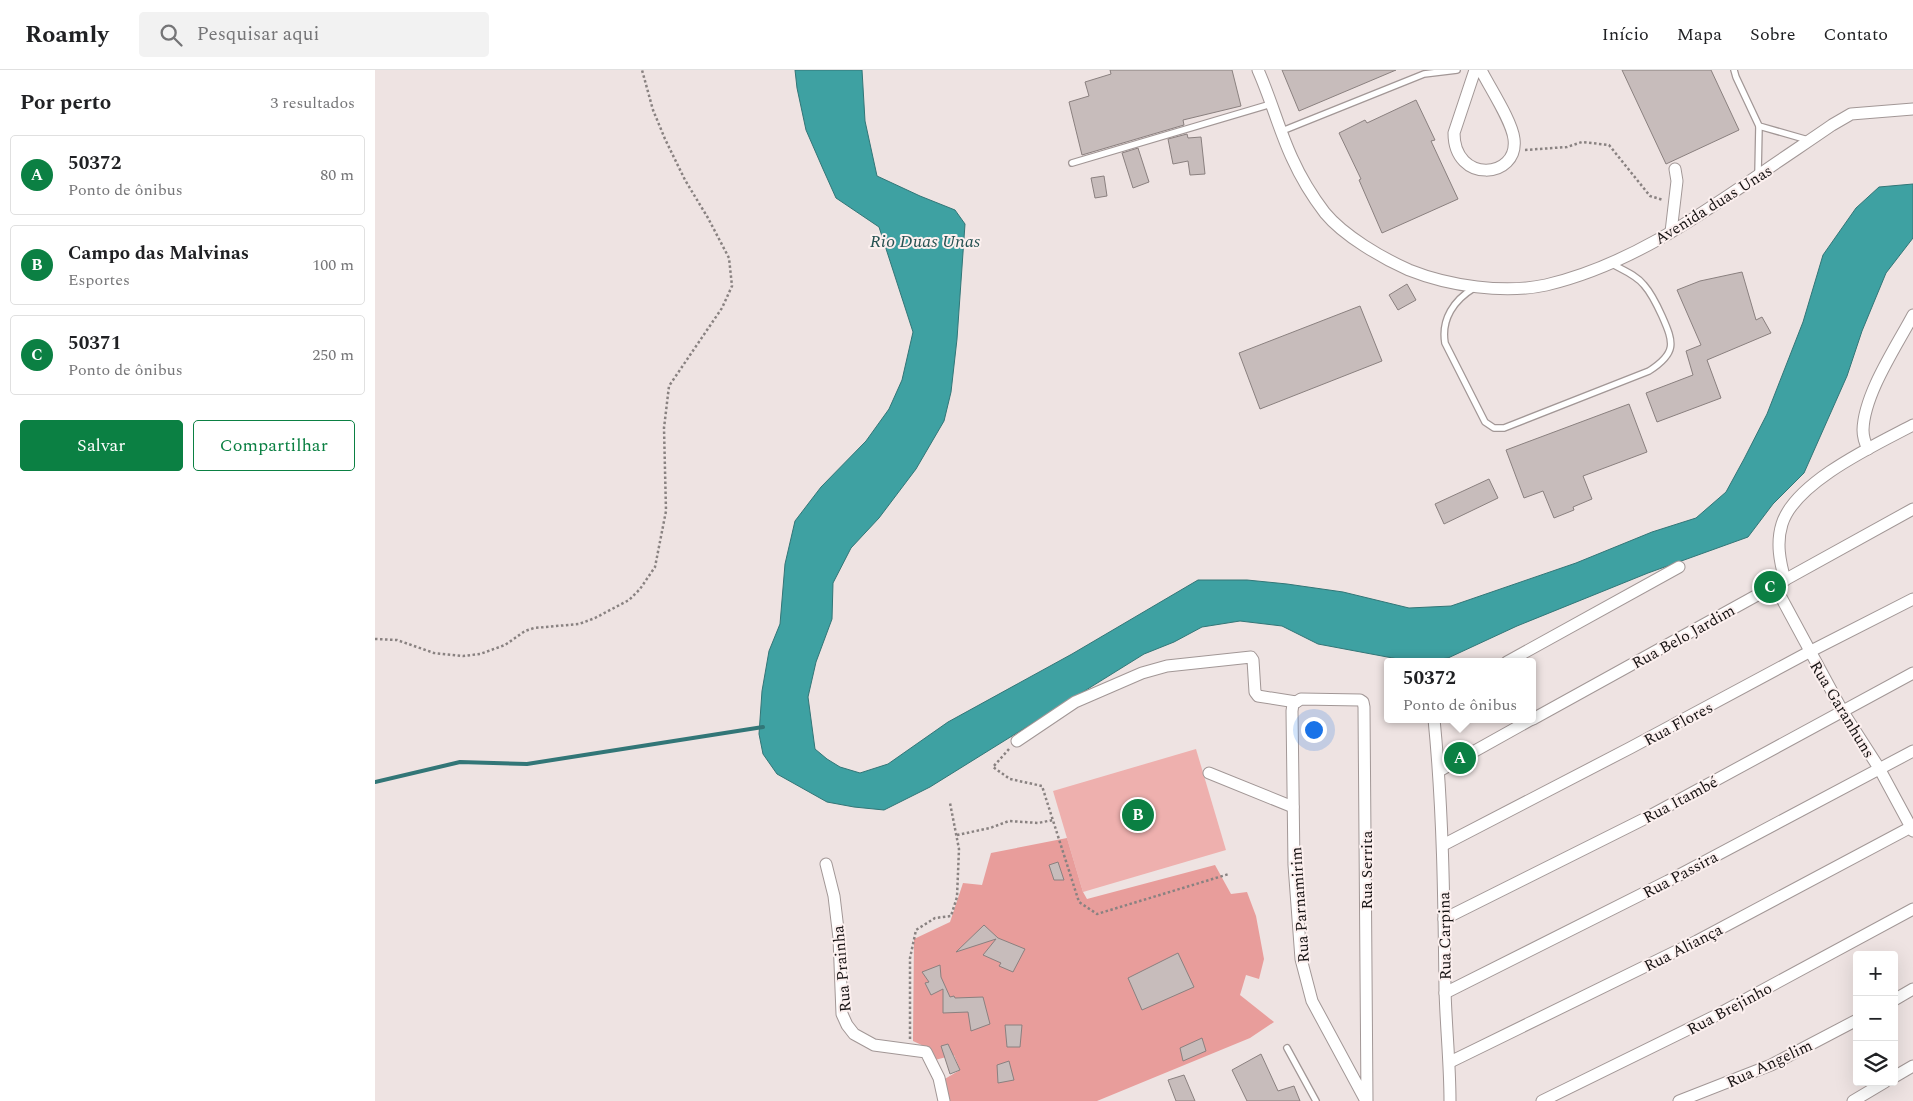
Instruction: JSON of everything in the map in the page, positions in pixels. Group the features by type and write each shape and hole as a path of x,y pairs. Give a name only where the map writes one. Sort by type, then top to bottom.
{"street":[{"name":"Avenida duas Unas","path":"1258,70 1291,157 1312,194 1327,215 1349,234 1388,261 1424,276 1461,285 1510,289 1546,285 1627,256 1693,220 1831,125 1851,114 1913,109"},
{"path":"1475,70 1454,133 1454,142 1459,155 1466,165 1481,170 1493,170 1506,163 1513,151 1514,140 1510,126 1481,70"},
{"path":"1671,232 1677,181 1675,169"},
{"path":"1867,449 1863,428 1869,405 1882,371 1913,315"},
{"name":"Rua Garanhuns","path":"1912,828 1879,768 1843,712 1809,652 1780,583 1779,546 1782,524 1787,511 1808,488 1867,449 1913,425"},
{"name":"Rua Belo Jardim","path":"1536,717 1913,509"},
{"path":"1514,658 1679,568"},
{"name":"Rua Flores","path":"1443,845 1913,599"},
{"path":"1017,741 1075,702 1143,673 1167,666 1251,657 1253,660 1255,692 1258,696 1298,700"},
{"name":"Rua Itambé","path":"1444,919 1646,818 1913,673"},
{"name":"Rua Parnamirim","path":"1298,700 1292,711 1294,865 1299,941 1307,988 1320,1018 1367,1101"},
{"name":"Rua Serrita","path":"1298,700 1360,700 1364,707 1367,1101"},
{"path":"1434,723 1439,771"},
{"name":"Rua Belo Jardim","path":"1439,771 1525,723"},
{"name":"Rua Passira","path":"1445,993 1668,881 1913,751"},
{"name":"Rua Carpina","path":"1439,771 1443,845 1445,993 1450,1062 1450,1101"},
{"path":"1209,773 1293,807"},
{"name":"Rua Aliança","path":"1450,1062 1697,941 1912,828"},
{"name":"Rua Prainha","path":"826,864 834,896 839,938 842,1014 847,1026 854,1034 874,1045 926,1052 939,1078 944,1101"},
{"name":"Rua Brejinho","path":"1543,1101 1715,1016 1913,909"},
{"path":"1898,998 1913,989"},
{"name":"Rua Angelim","path":"1679,1101 1771,1065 1853,1022"},
{"path":"1898,1075 1913,1066"},
{"path":"1853,1101 1878,1086"}],"lane":[{"path":"1281,131 1424,74 1457,70"},
{"path":"1734,70 1735,77 1759,126 1758,175"},
{"path":"1072,163 1271,104"},
{"path":"1759,126 1810,140"},
{"path":"1477,286 1465,293 1453,306 1443,331 1445,343 1485,422 1494,428 1503,428 1649,371 1663,362 1669,354 1671,336 1654,299 1644,284 1634,276 1610,263"},
{"path":"1287,1048 1316,1101"}],"path":[{"path":"375,639 397,640 442,654 463,656 481,654 505,645 525,630 579,624 595,618 629,600 640,589 655,567 666,511 664,428 669,386 722,308 732,286 729,258 709,218 685,180 665,139 653,110 642,70"},
{"path":"1513,151 1567,147 1582,142 1609,145 1650,196 1675,203"},
{"path":"1017,741 993,767 1010,779 1042,786 1079,902 1097,914 1229,874"},
{"path":"910,1050 910,958 916,930 935,918 951,916 957,897 959,849 950,803"},
{"path":"957,835 990,828 1009,821 1038,823 1053,820"}],"shaded area":[{"path":"1196,749 1226,850 1083,892 1053,791"},
{"path":"1067,838 1083,892 1087,899 1215,865 1231,894 1247,892 1256,916 1264,959 1259,979 1246,975 1240,995 1274,1022 1250,1038 1097,1101 950,1101 943,1080 960,1070 954,1055 935,1060 928,1048 913,1041 914,939 950,922 963,883 982,885 991,853"}],"water":[{"name":"Rio Duas Unas","path":"795,70 862,70 865,121 877,176 955,210 965,224 957,339 951,392 944,421 916,469 879,518 851,548 833,583 832,619 816,662 808,697 815,749 840,767 860,773 888,764 948,722 1072,654 1198,580 1247,580 1287,584 1343,592 1409,608 1451,606 1576,563 1652,532 1696,518 1726,492 1744,459 1767,414 1803,322 1823,255 1856,208 1879,187 1913,184 1913,238 1886,273 1862,331 1847,376 1804,473 1773,504 1748,537 1648,573 1517,626 1448,658 1393,658 1318,644 1282,626 1240,621 1202,627 1174,642 1144,654 930,787 884,810 854,807 827,802 777,774 763,754 759,734 762,691 769,651 780,624 785,564 795,521 821,487 866,441 889,409 902,380 913,332 879,227 836,198 806,130"}],"building":[{"path":"1110,70 1232,70 1241,106 1183,120 1184,125 1082,155 1069,102 1089,96 1085,82 1111,74"},
{"path":"1282,70 1396,70 1299,111"},
{"path":"1622,70 1711,70 1739,130 1666,164"},
{"path":"1416,100 1435,140 1431,141 1458,199 1382,233 1359,180 1361,179 1339,133 1365,120 1367,123"},
{"path":"1187,134 1188,138 1201,137 1205,174 1190,175 1188,161 1173,164 1168,139"},
{"path":"1138,148 1149,182 1133,188 1122,153"},
{"path":"1104,176 1107,196 1095,198 1091,178"},
{"path":"1742,272 1756,320 1762,317 1771,333 1707,360 1721,398 1657,422 1646,393 1693,375 1686,351 1701,345 1677,290 1700,281"},
{"path":"1407,284 1416,300 1398,310 1389,295"},
{"path":"1360,306 1382,361 1260,409 1239,353"},
{"path":"1629,404 1647,452 1583,476 1592,499 1573,507 1574,510 1554,518 1543,491 1524,498 1506,450"},
{"path":"1489,479 1498,498 1444,524 1435,504"},
{"path":"1058,862 1064,880 1054,880 1049,865"},
{"path":"984,925 998,938 1025,949 1013,972 999,966 1001,963 983,955 996,939 956,952"},
{"path":"1178,953 1194,987 1142,1010 1128,978"},
{"path":"940,965 941,977 950,997 983,997 990,1024 971,1031 968,1012 943,1013 943,989 931,995 925,983 929,982 922,972"},
{"path":"1005,1025 1022,1025 1020,1047 1007,1047"},
{"path":"1202,1038 1206,1051 1183,1061 1180,1048"},
{"path":"948,1044 960,1070 950,1074 941,1046"},
{"path":"1261,1054 1278,1091 1294,1086 1300,1101 1247,1101 1232,1070"},
{"path":"1009,1061 1014,1080 998,1083 997,1065"},
{"path":"1184,1075 1195,1101 1176,1101 1168,1080"}],"waterway":[{"path":"375,782 460,762 527,764 763,727"}],"place":[{"name":"50371","path":"1770,587"},
{"name":"50372","path":"1460,758"},
{"name":"Campo das Malvinas","path":"1138,815"}]}
